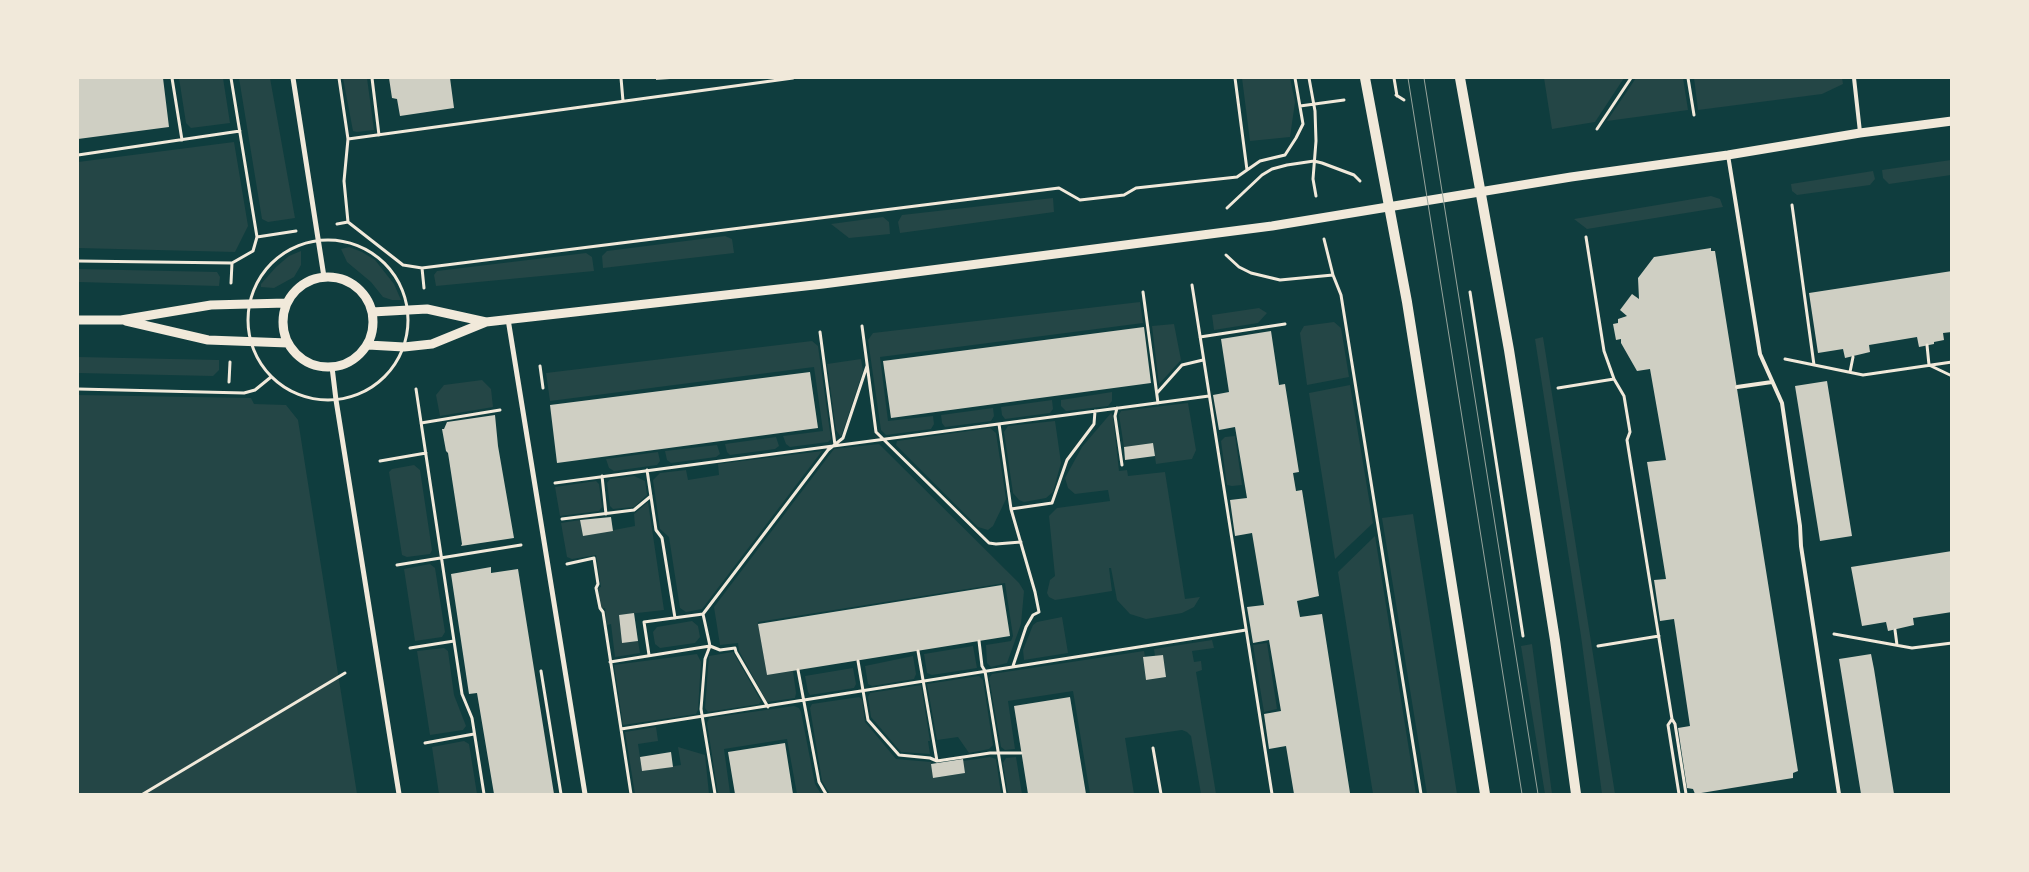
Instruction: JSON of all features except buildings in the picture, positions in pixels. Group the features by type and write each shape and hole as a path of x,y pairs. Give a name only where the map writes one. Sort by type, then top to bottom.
{"main road":[{"path":"1364,78 1407,302 1485,794"},
{"path":"1460,78 1510,360 1552,621 1576,794"}],"street":[{"path":"293,78 324,277"},
{"path":"368,345 404,347 432,344 486,322 823,284 1201,235 1390,207 1860,132 1952,121"},
{"path":"324,277 342,279 356,286 364,295 372,312 373,326 368,345 350,361 332,367 308,363 299,357 288,344 282,318 286,303 296,289 305,283 324,277"},
{"path":"78,320 121,320 211,305 286,303"},
{"path":"372,312 427,309 486,322"},
{"path":"121,320 208,340 288,344"},
{"path":"508,320 585,794"},
{"path":"332,367 399,794"}],"lane":[{"path":"1854,78 1860,132"},
{"path":"1728,154 1760,354 1782,404 1839,794"},
{"path":"1737,387 1772,382"}],"path":[{"path":"172,78 182,140"},
{"path":"78,261 232,263 253,251 257,237 232,78"},
{"path":"339,78 348,139 344,181 348,222"},
{"path":"372,78 379,135"},
{"path":"621,78 623,101"},
{"path":"348,139 793,78"},
{"path":"1235,78 1247,170"},
{"path":"334,224 348,222 403,265 422,268 1059,188 1080,200 1124,195 1136,188 1237,177 1260,161 1285,155 1302,124 1295,78"},
{"path":"1309,78 1314,104 1316,141 1313,179"},
{"path":"1394,78 1397,96"},
{"path":"1598,128 1631,78"},
{"path":"1688,78 1694,115"},
{"path":"1391,92 1404,100"},
{"path":"1300,106 1344,100"},
{"path":"78,154 240,131"},
{"path":"1333,275 1280,280 1267,278 1239,267 1201,235 1262,175 1272,168 1314,161 1354,175 1390,207"},
{"path":"1792,205 1814,365"},
{"path":"257,237 297,231"},
{"path":"1586,237 1604,351 1614,379 1624,396 1630,432 1627,440 1658,636 1686,794"},
{"path":"340,241 369,249 381,258 392,271 406,300"},
{"path":"253,290 270,264 288,250 297,246"},
{"path":"1327,255 1341,295 1356,380 1421,794"},
{"path":"231,288 232,263"},
{"path":"422,268 425,291"},
{"path":"1192,285 1272,794"},
{"path":"1143,292 1158,403"},
{"path":"1470,292 1523,636"},
{"path":"1200,338 1285,324"},
{"path":"862,326 876,432 989,543 1021,542"},
{"path":"820,332 835,445"},
{"path":"1926,346 1929,365"},
{"path":"1760,354 1863,375 1952,362"},
{"path":"229,382 230,356"},
{"path":"1850,372 1853,357"},
{"path":"257,358 271,377 286,389 303,397"},
{"path":"1157,394 1182,365 1203,360"},
{"path":"367,390 387,375 396,364"},
{"path":"1929,365 1952,376"},
{"path":"649,655 644,622 703,614 828,450 844,438 867,366"},
{"path":"78,389 244,393 255,390 271,377"},
{"path":"1558,388 1614,379"},
{"path":"416,389 462,694 472,718 484,794"},
{"path":"536,485 1209,396"},
{"path":"1117,408 1116,416 1122,465"},
{"path":"421,423 500,410"},
{"path":"1011,508 1052,503 1067,460 1079,441 1094,424 1094,411"},
{"path":"999,424 1011,508 1036,592 1039,612 1033,615 1026,627 1013,666"},
{"path":"380,461 426,453"},
{"path":"647,470 656,530 662,538 675,618"},
{"path":"602,476 606,514"},
{"path":"542,522 634,510 651,496"},
{"path":"396,565 522,545"},
{"path":"549,568 594,558 598,584 596,588 602,612 632,794"},
{"path":"703,614 710,646 705,659 702,717 715,794"},
{"path":"621,729 1246,630"},
{"path":"1895,630 1897,645"},
{"path":"1814,631 1912,648 1952,642"},
{"path":"1598,646 1658,636"},
{"path":"410,648 454,641"},
{"path":"979,641 1005,794"},
{"path":"610,662 710,646 720,650 735,648 768,707"},
{"path":"918,650 937,761"},
{"path":"858,660 868,720 899,756 930,758 937,761 990,753 1021,753"},
{"path":"798,670 819,782 826,794"},
{"path":"143,794 345,673"},
{"path":"1672,719 1668,725 1678,794"},
{"path":"425,742 474,734"},
{"path":"1153,748 1161,794"}],"shaded area":[{"path":"179,78 223,78 230,123 191,128 186,123"},
{"path":"239,78 270,78 295,218 268,222 262,219"},
{"path":"343,78 367,78 374,130 353,131"},
{"path":"1242,78 1290,78 1295,102 1290,137 1250,141"},
{"path":"1544,78 1624,78 1595,122 1552,129"},
{"path":"1636,78 1683,78 1688,110 1607,121"},
{"path":"1694,78 1842,78 1843,84 1822,94 1698,110"},
{"path":"234,142 248,226 235,252 78,248 78,162"},
{"path":"1951,160 1951,175 1889,184 1883,178 1882,170"},
{"path":"1873,171 1875,179 1870,185 1797,195 1792,191 1791,184"},
{"path":"1711,196 1720,199 1723,207 1587,229 1574,219"},
{"path":"1053,198 1054,212 900,233 898,222 902,215"},
{"path":"883,217 889,222 890,234 849,238 831,224"},
{"path":"725,236 732,239 734,253 603,268 602,256 607,251"},
{"path":"349,247 375,260 394,284 401,300 383,297 371,282 347,262 341,249"},
{"path":"301,251 301,265 294,277 274,288 261,287 261,284 276,267 289,256"},
{"path":"586,253 592,257 594,271 436,286 434,275 437,271"},
{"path":"78,269 217,272 220,277 219,286 78,282"},
{"path":"1140,302 1143,323 880,357 888,421 933,416 934,424 931,429 886,435 881,430 868,340 873,333"},
{"path":"1259,308 1267,313 1258,323 1214,330 1212,315"},
{"path":"1334,322 1341,328 1349,377 1307,385 1300,333 1304,326"},
{"path":"1174,324 1181,360 1159,384 1152,326"},
{"path":"1543,337 1615,794 1602,794 1581,636 1535,339"},
{"path":"812,341 818,346 831,439 828,442 790,447 786,444 783,436 823,431 814,367 550,401 546,373"},
{"path":"78,357 219,360 219,370 213,376 78,373"},
{"path":"861,359 863,371 841,437 836,430 827,364"},
{"path":"482,380 491,389 493,407 440,416 436,395 444,385"},
{"path":"1350,385 1373,523 1335,559 1309,393"},
{"path":"1112,392 1112,401 1108,406 1066,411 1061,406 1061,400"},
{"path":"78,395 251,398 254,404 286,405 298,420 357,794 78,794"},
{"path":"1052,400 1053,409 1050,413 1005,419 1002,415 1001,407"},
{"path":"1188,403 1196,450 1192,459 1156,464 1153,443 1124,447 1119,415 1121,411"},
{"path":"993,408 994,416 991,421 945,427 942,423 941,415"},
{"path":"1111,413 1113,416 1119,471 1127,470 1128,476 1165,472 1185,599 1200,597 1194,607 1182,613 1146,619 1130,614 1117,600 1111,568 1109,568 1112,591 1055,600 1049,597 1047,593 1050,580 1055,576 1049,516 1057,508 1110,501 1108,490 1075,494 1068,488 1065,478 1082,447"},
{"path":"1055,421 1061,463 1053,492 1046,498 1024,502 1019,500 1013,493 1004,432 1008,426"},
{"path":"990,428 996,433 1006,499 993,526 988,530 978,527 896,445 897,441"},
{"path":"1235,436 1242,485 1232,486 1227,485 1221,441 1225,437"},
{"path":"776,437 779,446 775,449 730,455 725,444"},
{"path":"879,444 1019,583 1024,591 1021,624 1007,663 991,667 987,663 986,645 1011,641 1013,636 1005,583 758,622 767,675 793,671 796,693 795,698 767,702 739,651 738,643 720,645 714,607 834,449"},
{"path":"717,445 720,454 716,457 671,463 667,460 665,451"},
{"path":"822,451 702,609 686,612 680,608 669,537 660,529 653,480 660,473 686,470 688,480 719,475 718,464"},
{"path":"658,452 660,461 657,465 614,471 609,468 606,459"},
{"path":"414,465 420,470 432,550 430,554 407,557 402,555 389,472 392,469"},
{"path":"634,476 645,481 647,495 634,507 613,509 610,506 607,483 610,479"},
{"path":"596,481 599,484 602,507 599,511 560,516 555,487"},
{"path":"648,502 664,610 619,615 622,642 638,641 640,653 615,657 611,624 607,625 605,608 601,608 598,588 601,587 596,555 572,559 567,557 561,523 580,520 583,536 635,526 634,514"},
{"path":"1413,514 1457,794 1427,794 1382,518"},
{"path":"1375,536 1416,794 1373,794 1338,572"},
{"path":"430,564 435,568 445,632 442,637 415,641 404,569"},
{"path":"1062,617 1068,653 1024,660 1023,650 1033,625 1037,622"},
{"path":"692,621 698,626 700,637 695,643 660,648 655,644 653,632 657,627"},
{"path":"1212,640 1214,648 1192,651 1194,662 1201,661 1202,670 1196,672 1216,794 1201,794 1191,736 1182,730 1125,738 1134,794 1090,794 1073,691 1008,701 1015,749 1005,750 1001,747 989,678 992,674 1144,651 1146,680 1166,677 1163,655 1155,656 1154,649"},
{"path":"1267,643 1277,709 1264,712 1253,645"},
{"path":"1532,644 1552,794 1545,794 1521,646"},
{"path":"973,646 977,668 932,675 927,673 924,654"},
{"path":"444,648 448,651 454,695 466,726 463,730 430,735 417,651"},
{"path":"733,652 761,701 759,704 708,712 705,708 709,656"},
{"path":"697,654 701,662 698,710 696,714 623,725 614,665"},
{"path":"913,656 916,674 914,679 872,686 868,684 865,666"},
{"path":"853,668 856,684 854,688 810,695 808,692 805,676"},
{"path":"979,676 983,680 993,745 989,749 969,753 958,737 937,740 927,684"},
{"path":"921,685 930,741 928,741 930,754 901,752 871,717 868,697 870,693"},
{"path":"859,697 862,699 865,722 896,759 931,762 934,778 965,773 963,761 990,757 996,759 1001,794 830,794 822,781 810,708 812,704"},
{"path":"794,706 799,708 801,712 815,784 821,794 797,794 787,739 724,749 730,793 718,794 707,723 709,718"},
{"path":"656,727 658,741 638,744 642,771 681,765 678,747 705,755 709,794 635,794 625,732"},
{"path":"464,741 469,744 477,794 439,794 432,747"},
{"path":"1016,757 1022,794 1008,794 1003,763 1006,758"}],"tram line":[{"path":"1408,78 1522,794"},
{"path":"1424,78 1538,794"}]}
